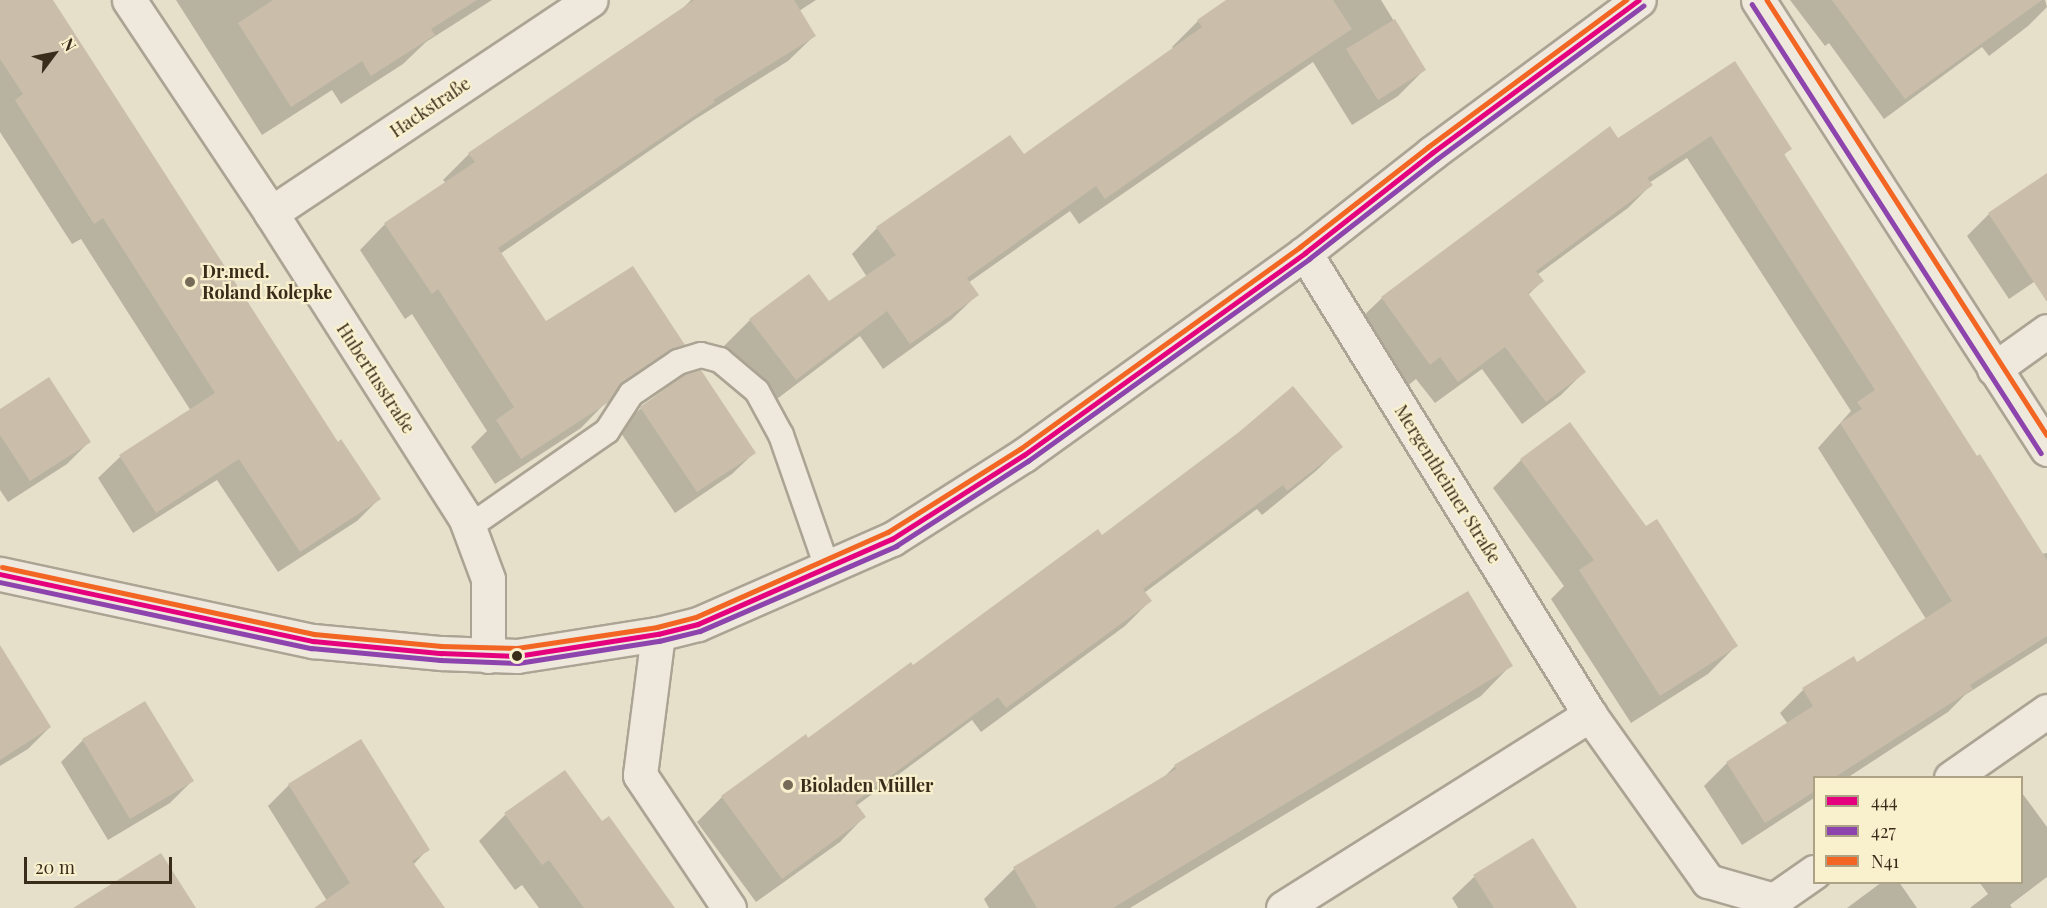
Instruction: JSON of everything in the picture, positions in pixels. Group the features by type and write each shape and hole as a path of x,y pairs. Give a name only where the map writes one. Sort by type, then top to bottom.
{"street":[{"name":"Hubertusstraße","path":"129,0 271,213 465,517 488,579 488,656"},
{"name":"Hackstraße","path":"271,213 590,0"},
{"path":"0,574 313,640 488,656 517,656 658,634 698,624 892,539 1024,455 1305,253 1432,153 1639,0"},
{"path":"1758,0 2047,449"},
{"name":"Mergentheimer Straße","path":"1305,253 1590,715 1708,881 1773,900 1813,873"},
{"path":"1994,369 2047,330"},
{"path":"658,634 640,775 729,908"},
{"path":"1952,776 2047,711"},
{"path":"1283,908 1590,715"}],"lane":[{"path":"469,527 607,431 631,394 678,362 702,355 720,360 757,391 781,435 827,567"}],"building":[{"path":"0,0 53,0 338,442 341,439 381,499 300,552 239,459 156,513 119,455 215,393 103,218 94,224 15,100 23,94 0,59"},
{"path":"273,0 477,0 431,29 435,35 371,76 362,61 291,107 238,23"},
{"path":"694,0 794,0 816,36 713,100 715,102 498,248 546,321 633,266 685,345 670,350 623,382 609,402 521,459 496,420 514,407 438,289 432,294 384,223 475,162 468,153"},
{"path":"1226,0 1333,0 1352,29 1250,97 1105,199 1096,186 967,278 979,295 910,344 887,311 796,380 749,319 809,274 829,301 896,255 876,227 1010,135 1024,154 1202,27 1197,20"},
{"path":"1832,0 2042,0 1905,99"},
{"path":"1395,19 1426,70 1378,100 1346,49"},
{"path":"1735,61 1792,149 1784,154 1977,456 1980,454 2047,560 2047,636 1970,685 1973,689 1837,776 1813,776 1813,792 1765,823 1726,762 1813,706 1802,688 1854,656 1857,662 1952,601 1840,423 1862,409 1857,402 1875,390 1711,136 1647,178 1653,185 1536,271 1544,281 1528,293 1586,372 1546,402 1505,347 1458,382 1440,357 1430,365 1381,297 1610,126 1618,138"},
{"path":"2047,173 2047,302 1988,213"},
{"path":"701,370 756,453 697,492 640,407 684,375"},
{"path":"49,377 91,442 30,481 0,435 0,409"},
{"path":"1293,386 1343,447 1287,491 1283,485 1143,589 1152,601 1006,708 998,697 855,802 866,817 782,879 721,796 806,734 808,738 911,662 913,665 1098,529 1102,535 1239,432"},
{"path":"1570,422 1646,526 1657,519 1738,646 1660,696 1579,570 1594,560 1520,459"},
{"path":"1468,591 1513,666 1113,908 1037,908 1013,867 1176,769 1174,765"},
{"path":"0,645 51,727 0,760"},
{"path":"145,701 194,781 130,819 82,739"},
{"path":"361,739 430,850 412,861 445,908 314,908 350,883 288,784"},
{"path":"565,770 602,821 609,816 675,908 584,908 549,860 542,865 504,813"},
{"path":"1533,838 1577,908 1494,908 1473,875"},
{"path":"161,853 196,908 73,908"}],"transit line":[{"name":"N41","path":"2,567 314,634 441,646 517,648 657,627 696,617 888,532 1020,449 1300,247 1428,147 1626,0"},
{"name":"444","path":"0,574 313,641 441,653 517,656 658,634 698,624 892,539 1024,455 1305,253 1432,153 1639,0"},
{"name":"N41","path":"1767,0 2047,435"},
{"name":"427","path":"1752,4 2041,453"},
{"name":"427","path":"0,582 311,648 440,660 518,663 659,641 700,631 896,546 1028,461 1309,259 1437,159 1643,6"}],"place":[{"name":"Dr.med. Roland Kolepke","path":"190,282"},
{"name":"Bioladen Müller","path":"788,785"}]}
